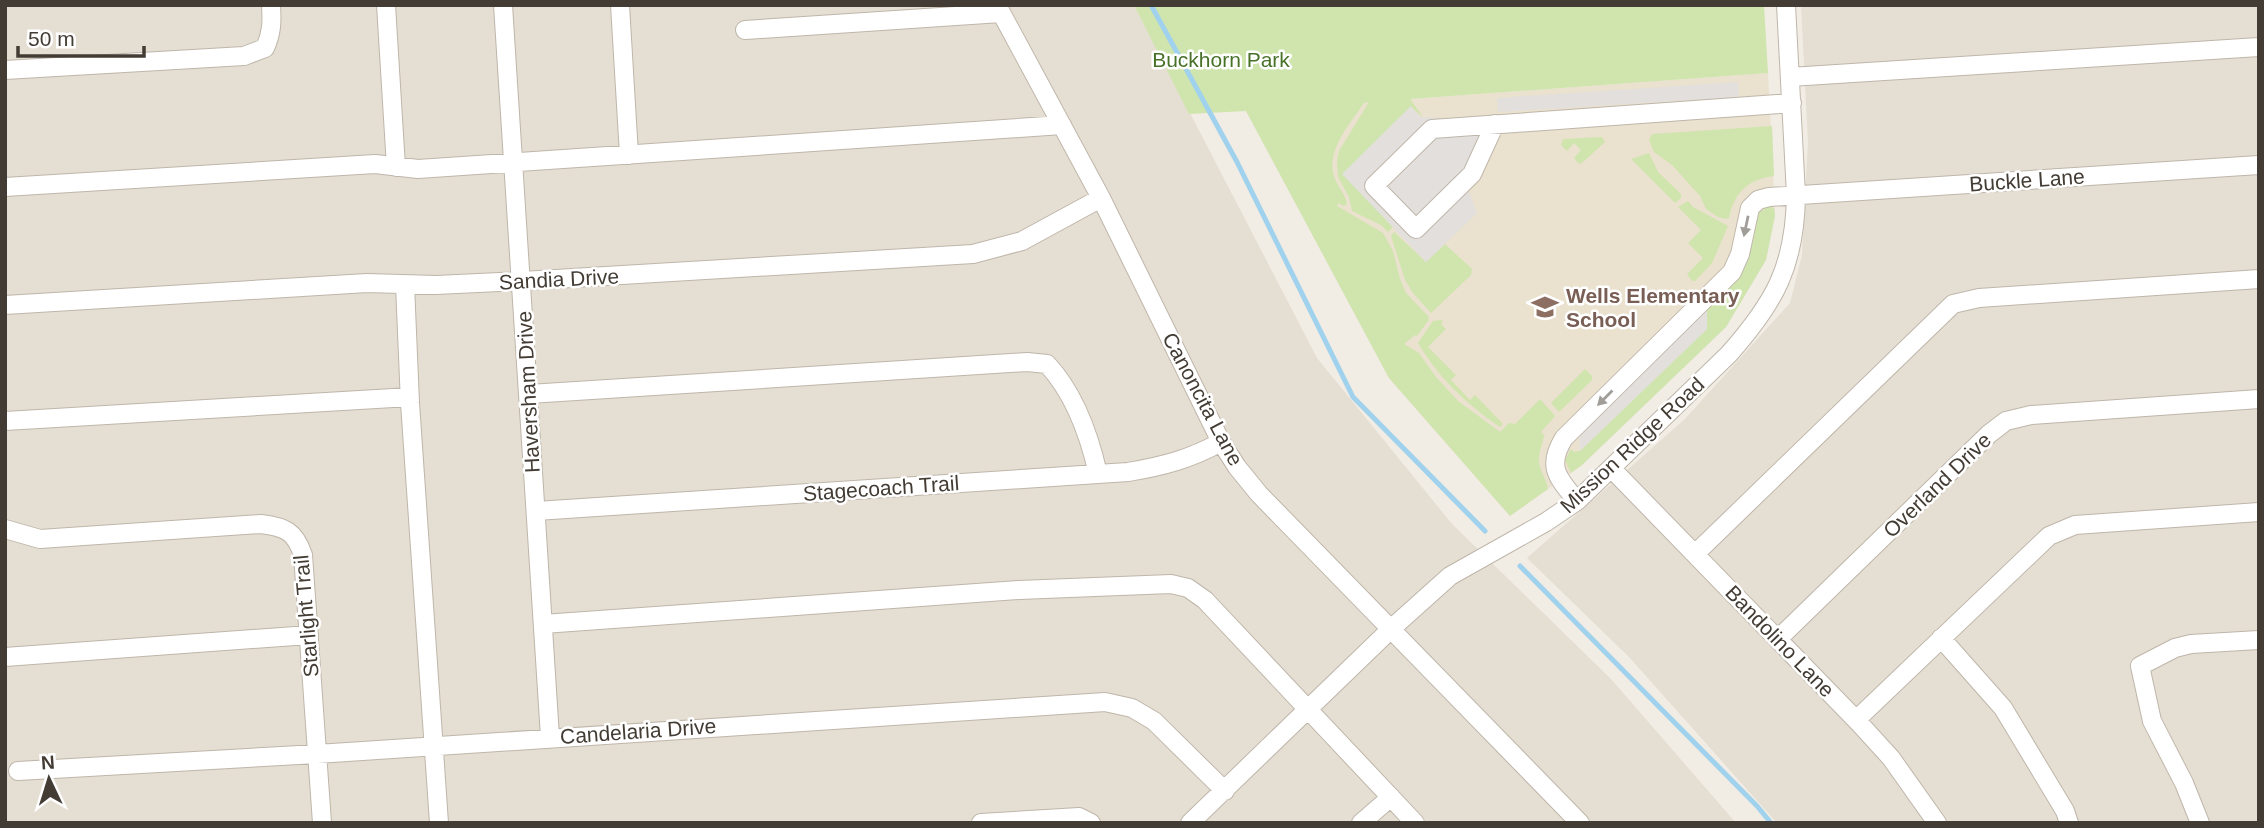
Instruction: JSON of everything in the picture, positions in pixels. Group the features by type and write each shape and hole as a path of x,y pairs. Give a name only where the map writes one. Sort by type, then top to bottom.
{"street":[{"path":"5,70 244,56 265,48 272,26 271,5"},
{"path":"386,5 396,167"},
{"name":"Haversham Drive","path":"503,5 550,737"},
{"path":"620,5 629,155"},
{"name":"Mission Ridge Road","path":"1190,823 1392,628 1450,576 1546,522 1577,501 1729,354 1750,330 1782,278 1796,223 1786,5"},
{"path":"745,30 999,9"},
{"name":"Canoncita Lane","path":"999,9 1101,198 1221,442 1237,467 1259,494 1580,823"},
{"path":"1790,77 2259,47"},
{"path":"1495,124 1472,174 1416,229 1374,186 1432,129 1495,124 1792,103"},
{"path":"5,187 364,165 418,169 1062,125"},
{"name":"Buckle Lane","path":"1577,501 1564,486 1553,463 1556,451 1564,438 1732,272 1740,254 1750,208 1758,200 1796,195 2259,164"},
{"name":"Sandia Drive","path":"5,305 367,283 405,285 522,281 973,254 1022,241 1101,198"},
{"path":"1695,554 1953,303 1979,298 2259,279"},
{"path":"405,285 439,823"},
{"path":"528,394 1027,362 1047,364 1061,379 1081,419 1090,439 1098,474"},
{"path":"5,421 410,397"},
{"name":"Overland Drive","path":"1778,639 1989,434 2006,421 2031,415 2259,398"},
{"name":"Stagecoach Trail","path":"536,511 1128,472 1163,467 1196,456 1221,442"},
{"name":"Bandolino Lane","path":"1612,469 1891,758 1937,823"},
{"path":"1856,720 2049,536 2075,525 2259,512"},
{"name":"Starlight Trail","path":"5,529 40,539 261,524 289,531 298,540 303,555 322,823"},
{"path":"543,624 1019,590 1171,584 1188,588 1205,600 1415,823"},
{"path":"5,657 309,635"},
{"path":"1941,638 2003,708 2065,811 2069,823"},
{"path":"2200,823 2152,721 2140,666 2175,648 2191,644 2259,640"},
{"name":"Candelaria Drive","path":"18,771 1105,702 1132,708 1154,721 1225,791"},
{"path":"1361,823 1391,797"},
{"path":"981,823 1079,817 1091,823"}],"shaded area":[{"path":"5,5 1134,5 1317,358 1452,524 1611,679 1736,823 5,823"},
{"path":"1801,5 2259,5 2259,823 1777,823 1629,657 1527,558 1685,419 1790,303 1802,255 1808,142"},
{"name":"Wells Elementary School","path":"1768,73 1775,211 1766,260 1726,327 1582,465 1510,516 1389,378 1246,111"},
{"path":"1738,82 1739,97 1498,112 1497,98"},
{"path":"1411,106 1420,117 1502,120 1468,188 1477,213 1426,262 1342,174"},
{"path":"1707,308 1707,329 1580,451 1579,431"}],"green space":[{"name":"Buckhorn Park","path":"1134,5 1764,5 1768,73 1410,99 1423,117 1411,107 1393,227 1388,232 1381,225 1352,211 1349,197 1338,177 1339,151 1369,102 1364,103 1340,139 1333,159 1333,169 1347,204 1343,206 1339,203 1337,206 1383,233 1393,251 1406,293 1429,317 1417,336 1404,344 1419,353 1458,401 1500,432 1509,423 1515,424 1540,399 1555,416 1541,432 1544,435 1539,462 1548,489 1510,516 1389,378 1246,111 1189,114"},
{"path":"1772,126 1774,176 1757,180 1744,188 1726,219 1706,209 1700,196 1672,165 1654,152 1649,140 1652,134"},
{"path":"1602,137 1605,142 1579,164 1574,158 1581,150 1574,143 1567,151 1561,145 1563,139"},
{"path":"1649,153 1658,172 1681,194 1681,198 1675,203 1631,159"},
{"path":"1688,201 1693,207 1728,226 1712,263 1695,281 1687,274 1703,258 1688,243 1701,230 1678,207"},
{"path":"1768,206 1774,208 1775,216 1766,260 1726,327 1571,473 1565,460 1571,449 1574,452 1580,451 1707,329 1707,308 1745,264 1753,242 1758,214"},
{"path":"1394,232 1426,262 1445,244 1472,269 1471,275 1431,313 1405,280 1391,236"},
{"path":"1441,320 1446,329 1428,347 1456,375 1451,380 1470,400 1475,395 1503,424 1500,427 1454,390 1418,343 1433,321"},
{"path":"1585,369 1592,376 1592,380 1559,412 1551,403"}],"waterway":[{"path":"1151,5 1237,162 1353,397 1485,531"},
{"path":"1520,566 1771,823"}],"place":[{"name":"Wells Elementary School","path":"1545,307"}]}
